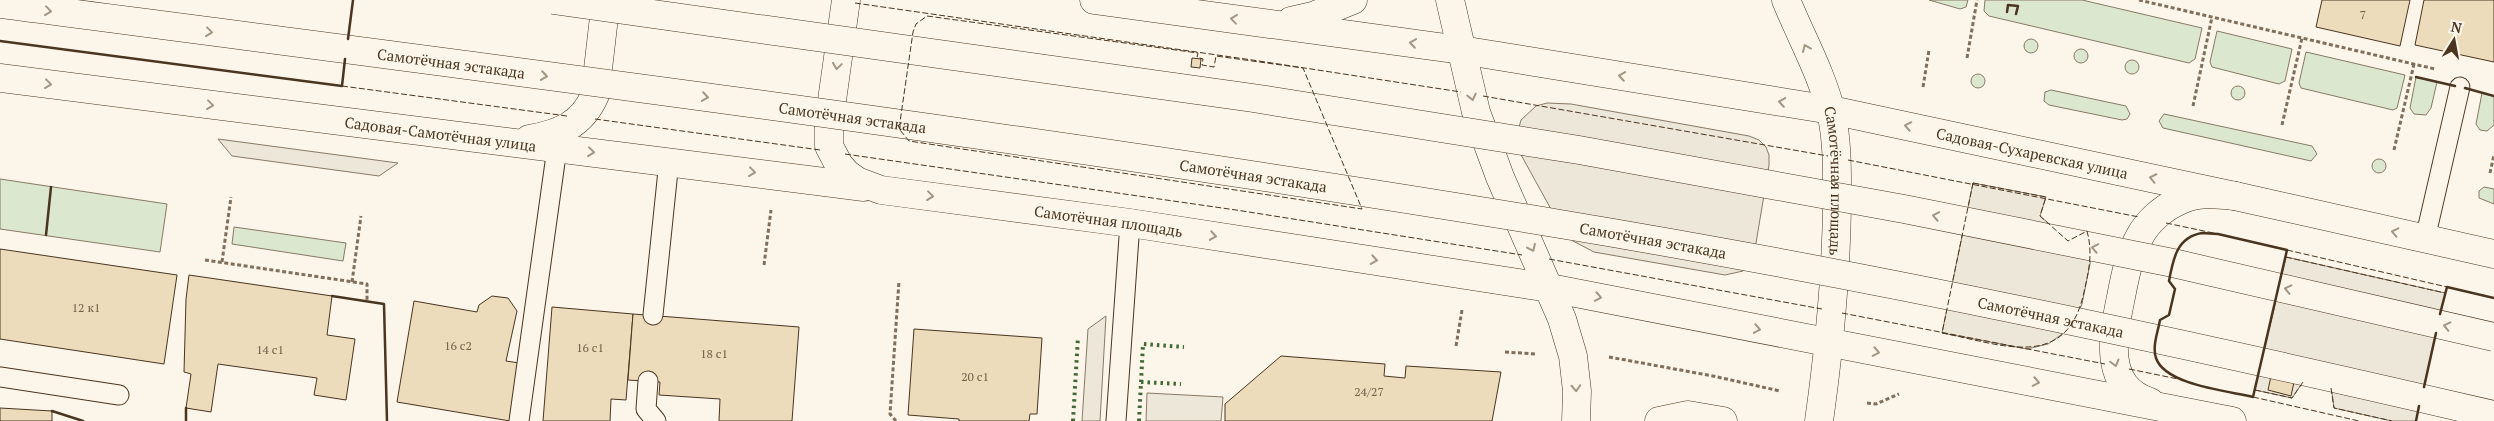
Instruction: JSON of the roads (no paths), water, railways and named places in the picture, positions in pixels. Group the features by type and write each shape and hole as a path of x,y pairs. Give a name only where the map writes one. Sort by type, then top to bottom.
{"main road":[{"path":"553,0 1253,98 1579,150 1904,209 2163,261 2494,337"},
{"path":"507,142 540,137 565,130 575,124 590,106 595,95 606,0"},
{"name":"Самотёчная площадь","path":"846,0 829,122 830,146 838,165 847,174 857,181 881,190 1130,223 1550,288 1828,343 1833,300 1837,172 1831,110 1461,50 1094,0"},
{"path":"1273,24 1313,16 1353,0"},
{"path":"1450,0 1476,112 1500,177 1550,288 1574,356 1577,391 1576,421"},
{"path":"1786,0 1831,110"},
{"name":"Самотёчная эстакада","path":"0,4 908,125 1232,172 1566,225 1890,284 2157,337 2494,415"},
{"name":"Садовая-Самотёчная улица","path":"0,78 669,161 881,190"},
{"name":"Садовая-Сухаревская улица","path":"1831,110 2235,196"},
{"path":"2164,406 2140,398 2125,386 2113,357 2115,325 2132,251 2151,221 2179,201 2205,195 2235,196 2494,254"},
{"path":"1819,421 1828,343 2164,406 2232,421"},
{"path":"1659,421 1688,415 1723,421"}],"lane":[{"path":"2425,239 2460,87"},
{"path":"519,421 557,148"},
{"path":"653,315 669,161"},
{"path":"1116,421 1130,223"},
{"path":"0,377 119,395"},
{"path":"648,381 646,409 656,421"}]}
